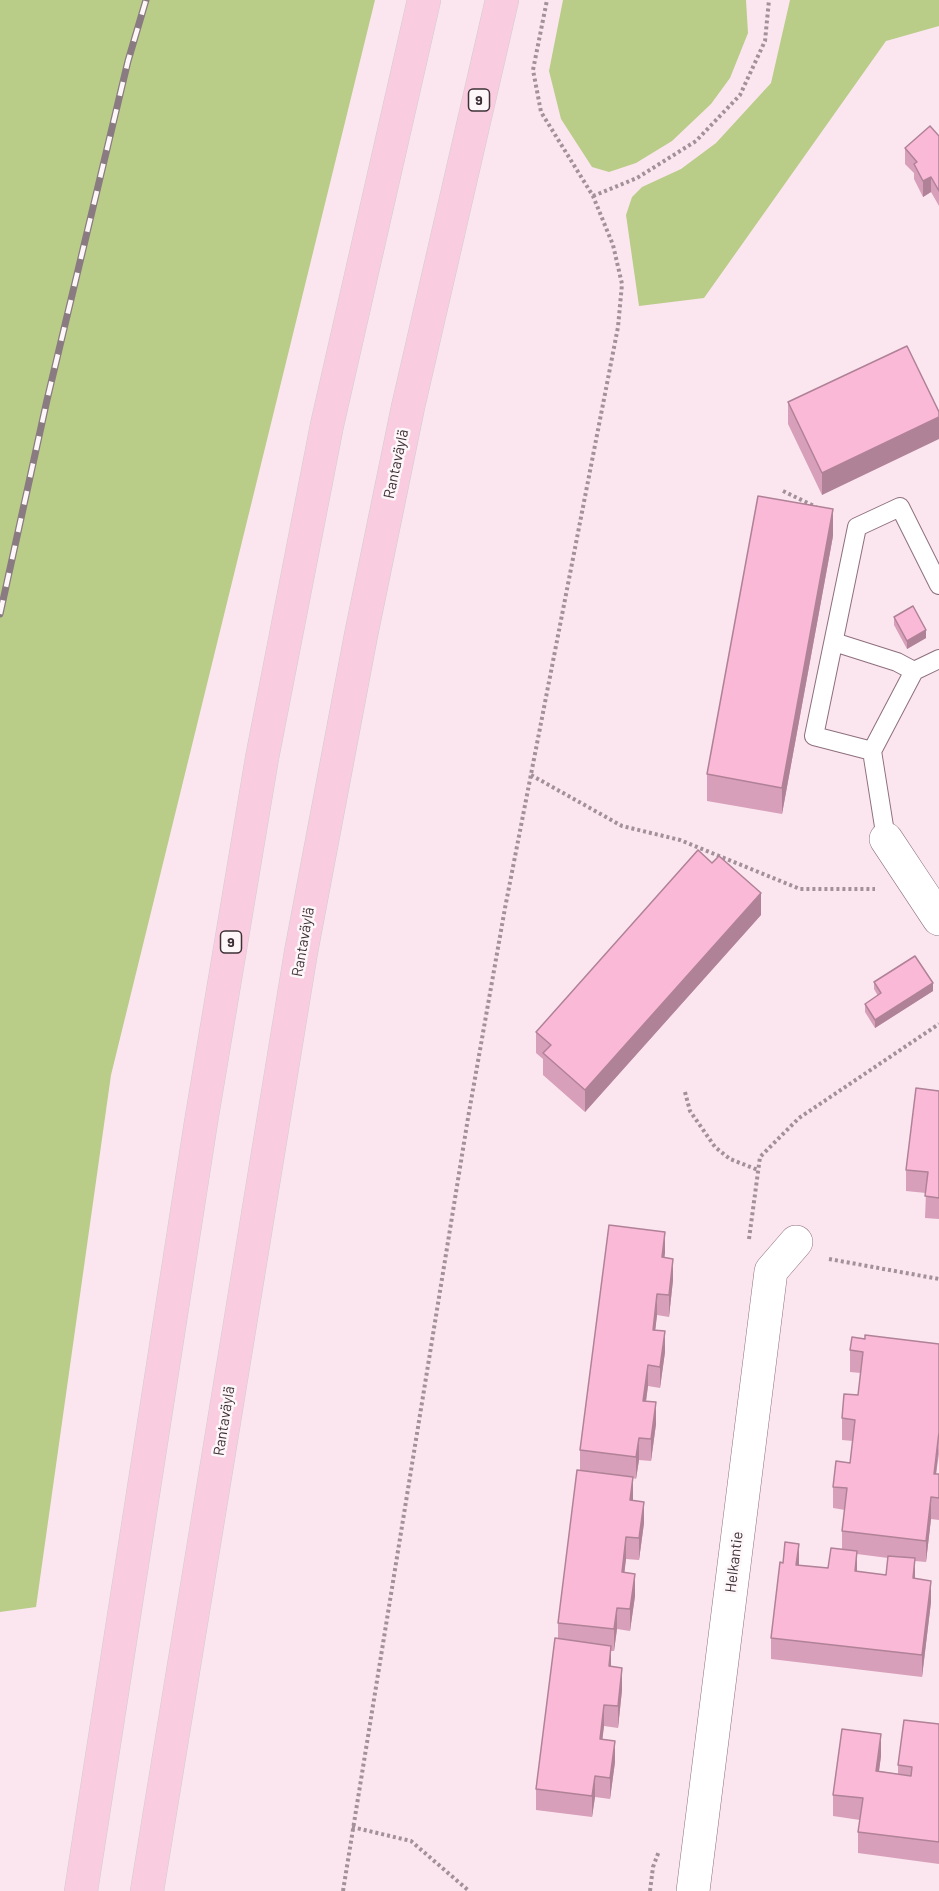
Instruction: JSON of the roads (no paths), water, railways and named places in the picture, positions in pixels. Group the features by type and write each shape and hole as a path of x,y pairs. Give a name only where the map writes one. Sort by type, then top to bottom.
{"highway":[{"name":"9","path":"81,1891 201,1122 262,758 327,425 424,0"},
{"name":"Rantaväylä","path":"147,1891 301,952 361,635 408,407 501,1"}],"street":[{"path":"886,838 939,919"},
{"name":"Helkantie","path":"693,1891 771,1271 792,1247"}],"lane":[{"path":"872,751 814,736 857,527 900,507 939,585"},
{"path":"834,642 897,662 914,671"},
{"path":"886,838 872,751 914,671 939,659"}],"railway":[{"path":"0,614 47,400 128,61 146,0"}]}
